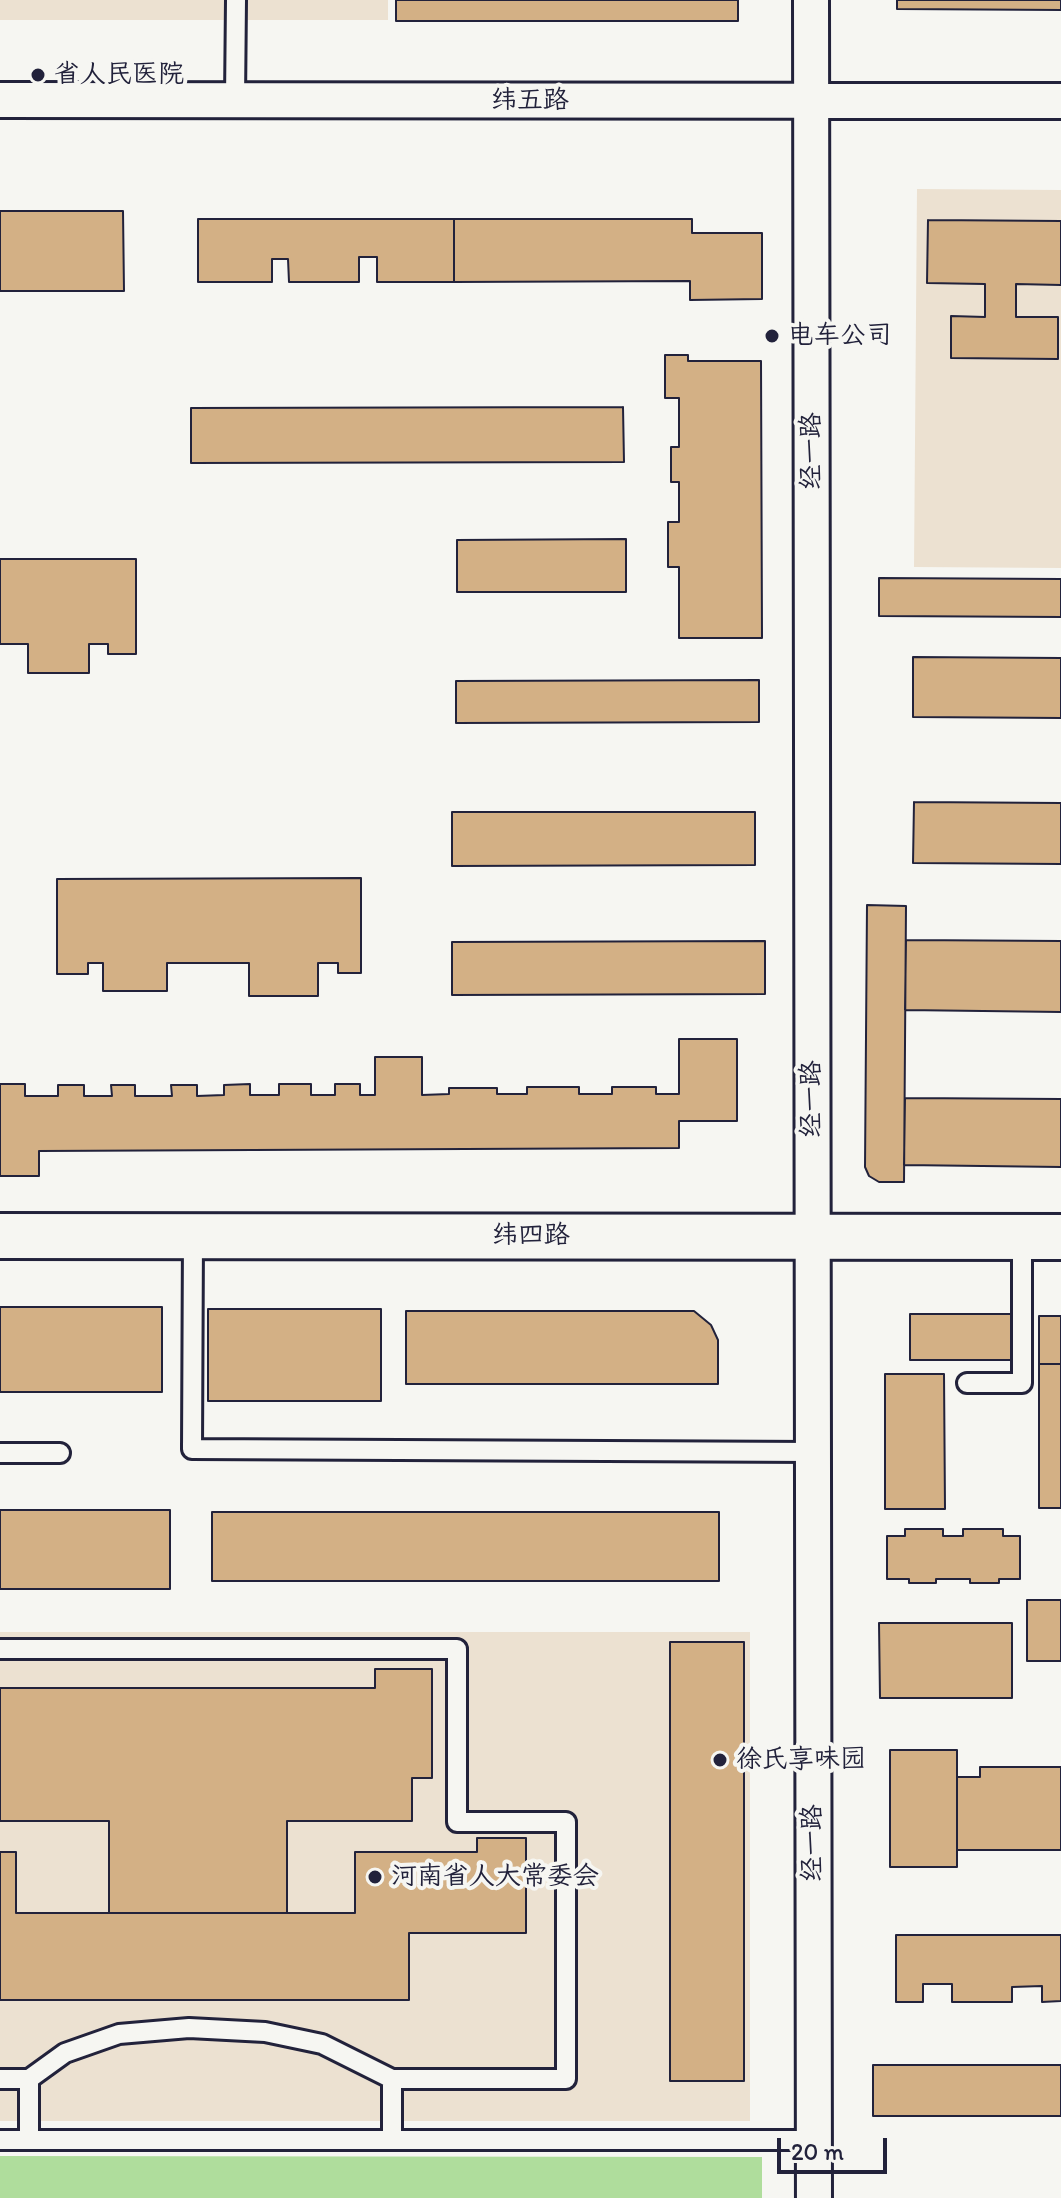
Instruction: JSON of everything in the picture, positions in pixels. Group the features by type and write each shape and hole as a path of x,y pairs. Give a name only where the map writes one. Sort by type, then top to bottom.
{"street":[{"name":"经一路","path":"811,0 814,2198"},
{"name":"纬五路","path":"0,100 1061,101"},
{"name":"纬四路","path":"0,1236 1042,1237"}],"lane":[{"path":"235,100 236,0"},
{"path":"193,1236 192,1449 813,1452"},
{"path":"967,1383 1022,1383 1042,1237"},
{"path":"0,1453 60,1453"},
{"path":"0,1649 457,1649 457,1822 566,1822 566,2079 392,2079 322,2044 265,2032 189,2028 119,2034 65,2053 29,2079 0,2079"},
{"path":"29,2079 29,2140"},
{"path":"392,2079 392,2140"},
{"path":"0,2140 814,2140"}],"shaded area":[{"path":"0,0 388,0 388,20 0,20"},
{"path":"917,189 1061,190 1061,568 914,567"},
{"name":"河南省人大常委会","path":"0,1632 750,1632 750,2121 0,2121"}],"green space":[{"path":"0,2156 762,2157 762,2198 0,2198"}],"building":[{"path":"396,0 738,0 738,21 396,21"},
{"path":"897,0 1061,0 1061,10 897,9"},
{"path":"0,211 123,211 124,291 0,291"},
{"path":"198,219 454,219 454,282 377,282 377,257 359,257 359,282 289,282 288,259 272,259 272,282 198,282"},
{"path":"454,219 692,219 692,233 762,233 762,299 690,300 690,281 454,282"},
{"path":"928,220 1061,221 1061,285 1016,284 1016,317 1058,317 1058,359 951,358 951,316 985,317 985,284 927,283"},
{"path":"665,355 688,355 688,361 761,361 762,638 679,638 679,567 668,567 668,522 679,522 679,482 671,482 671,447 679,447 679,398 665,398"},
{"path":"623,407 624,462 191,463 191,408"},
{"path":"626,539 626,592 457,592 457,540"},
{"path":"0,559 136,559 136,654 108,654 108,644 89,644 89,673 28,673 28,644 0,644"},
{"path":"879,578 1061,579 1061,617 879,616"},
{"path":"913,657 1061,658 1061,718 913,717"},
{"path":"759,680 759,722 456,723 456,681"},
{"path":"914,802 1061,803 1061,864 913,863"},
{"path":"452,812 755,812 755,865 452,866"},
{"path":"361,878 361,973 338,973 338,963 318,963 318,996 249,996 249,963 167,963 167,991 103,991 103,963 88,963 88,974 57,974 57,879"},
{"path":"867,905 906,906 904,1182 879,1182 869,1176 865,1167"},
{"path":"906,940 1061,941 1061,1012 905,1010"},
{"path":"765,941 765,994 452,995 452,942"},
{"path":"679,1039 737,1039 737,1121 679,1121 679,1148 39,1151 39,1176 0,1176 0,1084 25,1084 25,1096 58,1096 58,1085 84,1085 84,1096 112,1096 111,1085 135,1085 135,1096 172,1096 171,1085 197,1085 197,1096 224,1095 224,1085 250,1084 250,1095 279,1095 279,1084 311,1084 311,1095 335,1095 335,1084 360,1084 360,1095 375,1095 375,1057 422,1057 422,1095 449,1094 449,1088 497,1088 497,1094 527,1094 527,1087 579,1087 579,1094 612,1094 612,1087 656,1087 656,1094 679,1094"},
{"path":"905,1098 1061,1099 1061,1167 904,1165"},
{"path":"0,1307 162,1307 162,1392 0,1392"},
{"path":"208,1309 381,1309 381,1401 208,1401"},
{"path":"406,1311 694,1311 711,1325 718,1340 718,1384 406,1384"},
{"path":"910,1314 1013,1314 1013,1360 910,1360"},
{"path":"1039,1316 1061,1316 1061,1364 1039,1364"},
{"path":"1039,1364 1061,1364 1061,1508 1039,1508"},
{"path":"885,1374 944,1374 945,1509 885,1509"},
{"path":"0,1510 170,1510 170,1589 0,1589"},
{"path":"212,1512 719,1512 719,1581 212,1581"},
{"path":"905,1529 943,1529 943,1536 963,1536 963,1529 1003,1529 1003,1536 1020,1536 1020,1579 999,1579 999,1583 936,1579 936,1583 909,1583 909,1579 887,1579 887,1536 905,1536"},
{"path":"1027,1600 1061,1600 1061,1661 1027,1661"},
{"path":"879,1623 1012,1623 1012,1698 880,1698"},
{"path":"670,1642 744,1642 744,2081 670,2081"},
{"path":"375,1669 432,1669 432,1778 412,1778 412,1821 287,1821 287,1913 109,1913 109,1821 0,1821 0,1688 375,1688"},
{"path":"890,1750 957,1750 957,1867 890,1867"},
{"path":"980,1767 1061,1767 1061,1850 957,1850 957,1777 980,1777"},
{"path":"477,1838 526,1838 526,1933 409,1933 409,2000 0,2000 0,1852 16,1852 16,1913 355,1913 355,1852 477,1852"},
{"path":"896,1935 1061,1935 1061,2001 1042,2002 1042,1986 1012,1987 1012,2002 952,2002 952,1984 923,1984 923,2002 896,2002"},
{"path":"873,2065 1061,2065 1061,2116 873,2116"}],"place":[{"name":"省人民医院","path":"38,75"},
{"name":"电车公司","path":"772,336"},
{"name":"徐氏享味园","path":"720,1760"},
{"name":"河南省人大常委会","path":"375,1877"}]}
